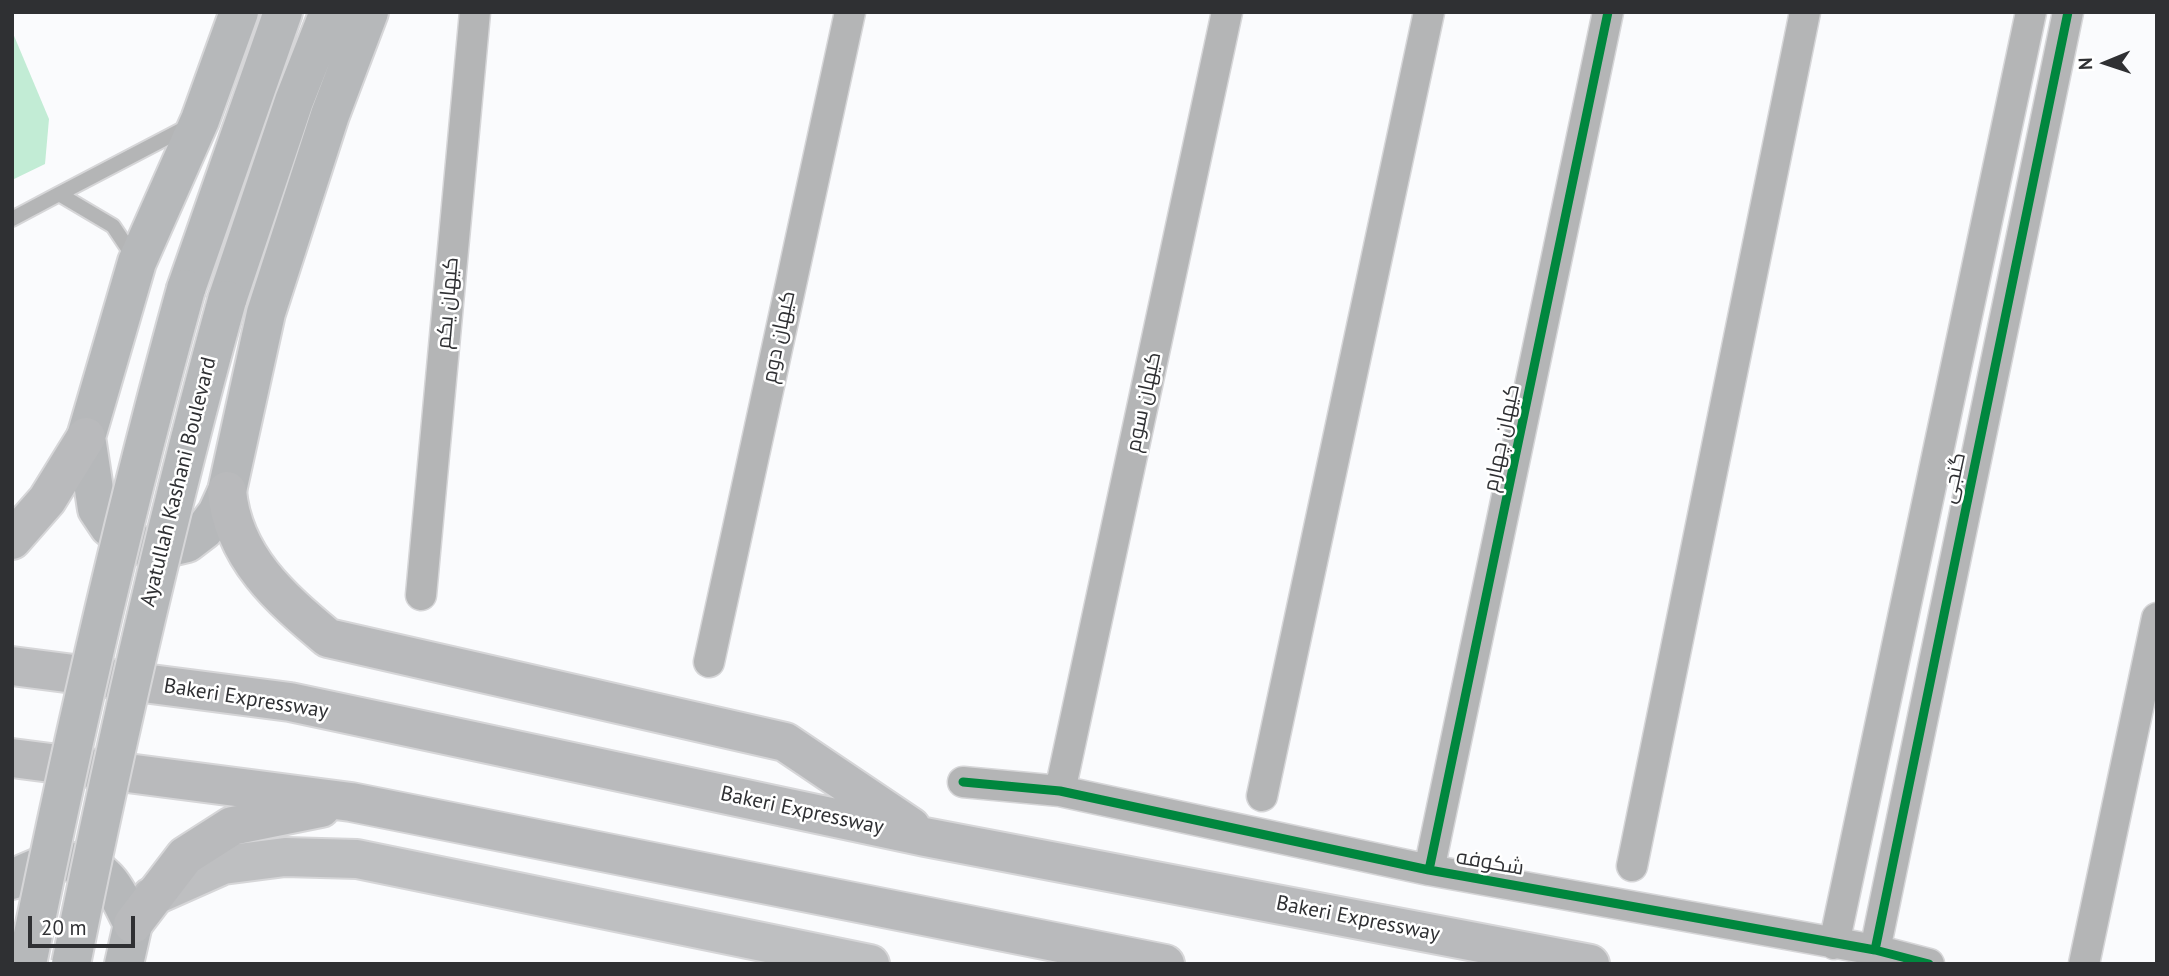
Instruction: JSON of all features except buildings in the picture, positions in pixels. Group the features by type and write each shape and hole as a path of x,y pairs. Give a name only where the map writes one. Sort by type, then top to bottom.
{"highway":[{"path":"12,540 47,500 86,437"},
{"path":"227,491 229,516 240,542 278,597 328,638 785,742 849,782 925,837"},
{"name":"Bakeri Expressway","path":"12,666 290,702 925,837 1591,964"},
{"path":"12,758 351,802 1165,964"},
{"path":"142,911 185,856 232,826 351,802"}],"main road":[{"path":"239,12 200,120 137,262 86,437 97,509 109,527 125,540 145,547 166,548 187,542 204,530 217,513 227,491 266,313 330,115 369,12"},
{"name":"Ayatullah Kashani Boulevard","path":"27,964 79,709 140,455 186,289 283,12"},
{"name":"Ayatullah Kashani Boulevard","path":"71,964 121,719 181,466 227,300 294,101 329,12"},
{"path":"124,964 142,911 223,866 285,858 357,859 870,964"},
{"path":"12,880 39,865 61,861 85,865 105,876 142,911"}],"street":[{"name":"کیهان یکم","path":"421,594 475,12"},
{"name":"کیهان دوم","path":"709,662 850,12"},
{"name":"کیهان سوم","path":"1060,791 1227,12"},
{"path":"1262,796 1429,12"},
{"name":"کیهان چهارم","path":"1429,870 1608,12"},
{"path":"1632,866 1805,12"},
{"name":"گنجی","path":"1834,944 2031,12"},
{"name":"گنجی","path":"1875,950 2068,12"},
{"path":"2084,964 2157,618"},
{"name":"شکوفه","path":"963,782 1060,791 1429,870 1875,950 1929,964"}],"lane":[{"path":"12,219 200,120"},
{"path":"59,194 113,226 137,262"}],"green space":[{"path":"12,31 49,119 45,164 12,180"}],"cycle path":[{"path":"1429,870 1608,12"},
{"path":"1875,950 2068,12"},
{"path":"963,782 1060,791 1429,870 1875,950 1929,964"}]}
